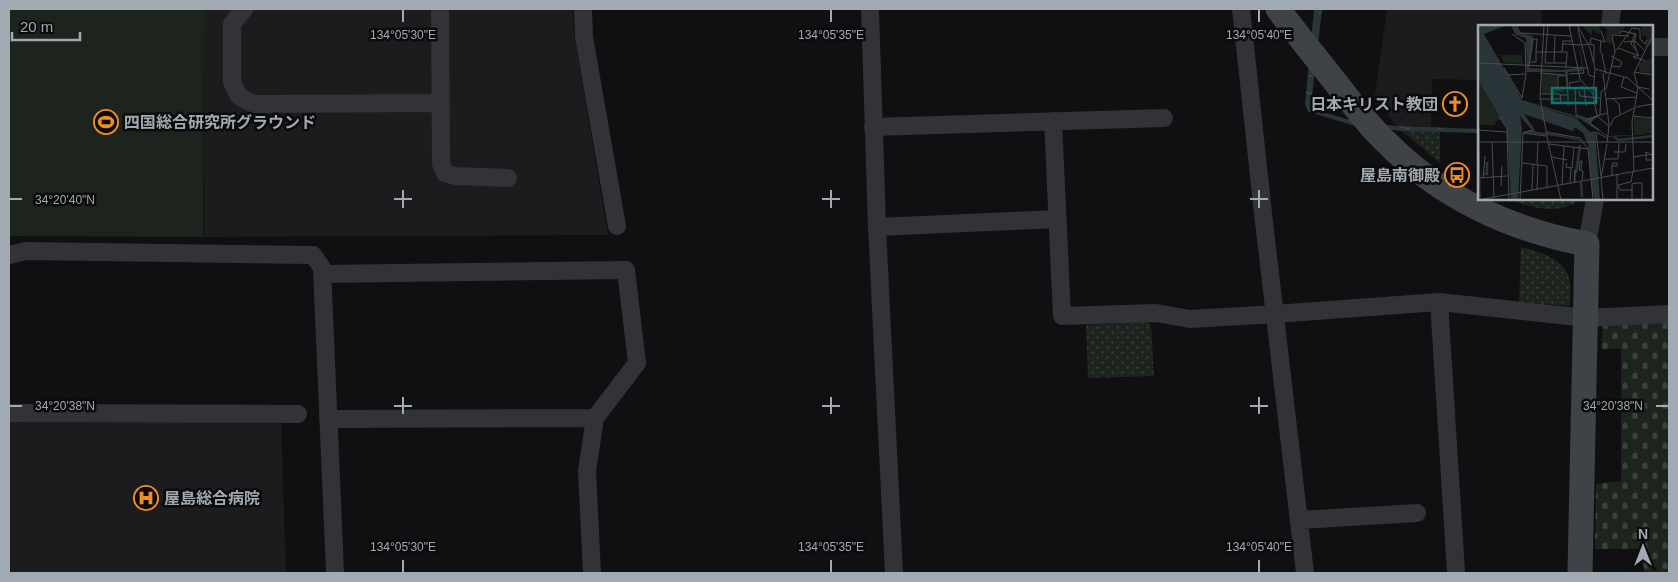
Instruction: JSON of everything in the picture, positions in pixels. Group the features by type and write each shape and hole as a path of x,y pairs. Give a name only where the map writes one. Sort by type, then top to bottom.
{"main road":[{"path":"1278,9 1363,118 1385,142 1412,166 1476,208 1552,238 1587,244 1587,318 1580,573"}],"street":[{"path":"244,9 232,24 232,82 239,96 253,104 439,104"},
{"path":"440,9 439,104 441,164 445,173 455,176 508,178"},
{"path":"583,9 584,37 617,226"},
{"path":"870,9 877,227 894,573"},
{"path":"1241,9 1305,573"},
{"path":"1610,25 1612,9"},
{"path":"1653,47 1669,47"},
{"path":"873,127 1164,118"},
{"path":"1052,121 1062,316 1156,314 1190,319 1439,302 1587,318 1669,314"},
{"path":"1587,244 1595,200"},
{"path":"877,227 1057,219"},
{"path":"9,255 26,251 313,255 322,268 335,573"},
{"path":"322,274 626,270 637,362 595,418 587,471 592,573"},
{"path":"1439,302 1456,573"},
{"path":"9,414 298,414"},
{"path":"328,419 595,418"},
{"path":"1300,520 1417,513"}],"shaded area":[{"path":"204,9 573,9 573,27 608,235 204,237"},
{"path":"1387,9 1541,9 1542,25 1478,25 1478,80 1432,79 1431,127 1397,126 1372,98 1375,94"},
{"name":"屋島総合病院","path":"9,422 281,422 286,573 9,573"}],"green space":[{"name":"四国総合研究所グラウンド","path":"9,9 204,9 203,237 9,236"},
{"path":"1402,131 1440,132 1440,163"},
{"path":"1511,200 1579,200 1554,209 1526,205"},
{"path":"1521,247 1544,254 1564,268 1570,282 1570,306 1519,302"},
{"path":"1669,321 1669,573 1645,573 1640,549 1595,549 1596,484 1621,481 1621,349 1601,349 1603,324"},
{"path":"1148,322 1151,325 1154,376 1088,378 1086,325"}],"water":[{"path":"1314,9 1322,9 1311,104 1313,109 1353,121 1397,126 1478,129 1478,133 1402,131 1352,125 1309,112 1305,105"}],"place":[{"name":"日本キリスト教団","path":"1455,104"},
{"name":"四国総合研究所グラウンド","path":"106,122"},
{"name":"屋島南御殿","path":"1457,175"},
{"name":"屋島総合病院","path":"146,498"}]}
